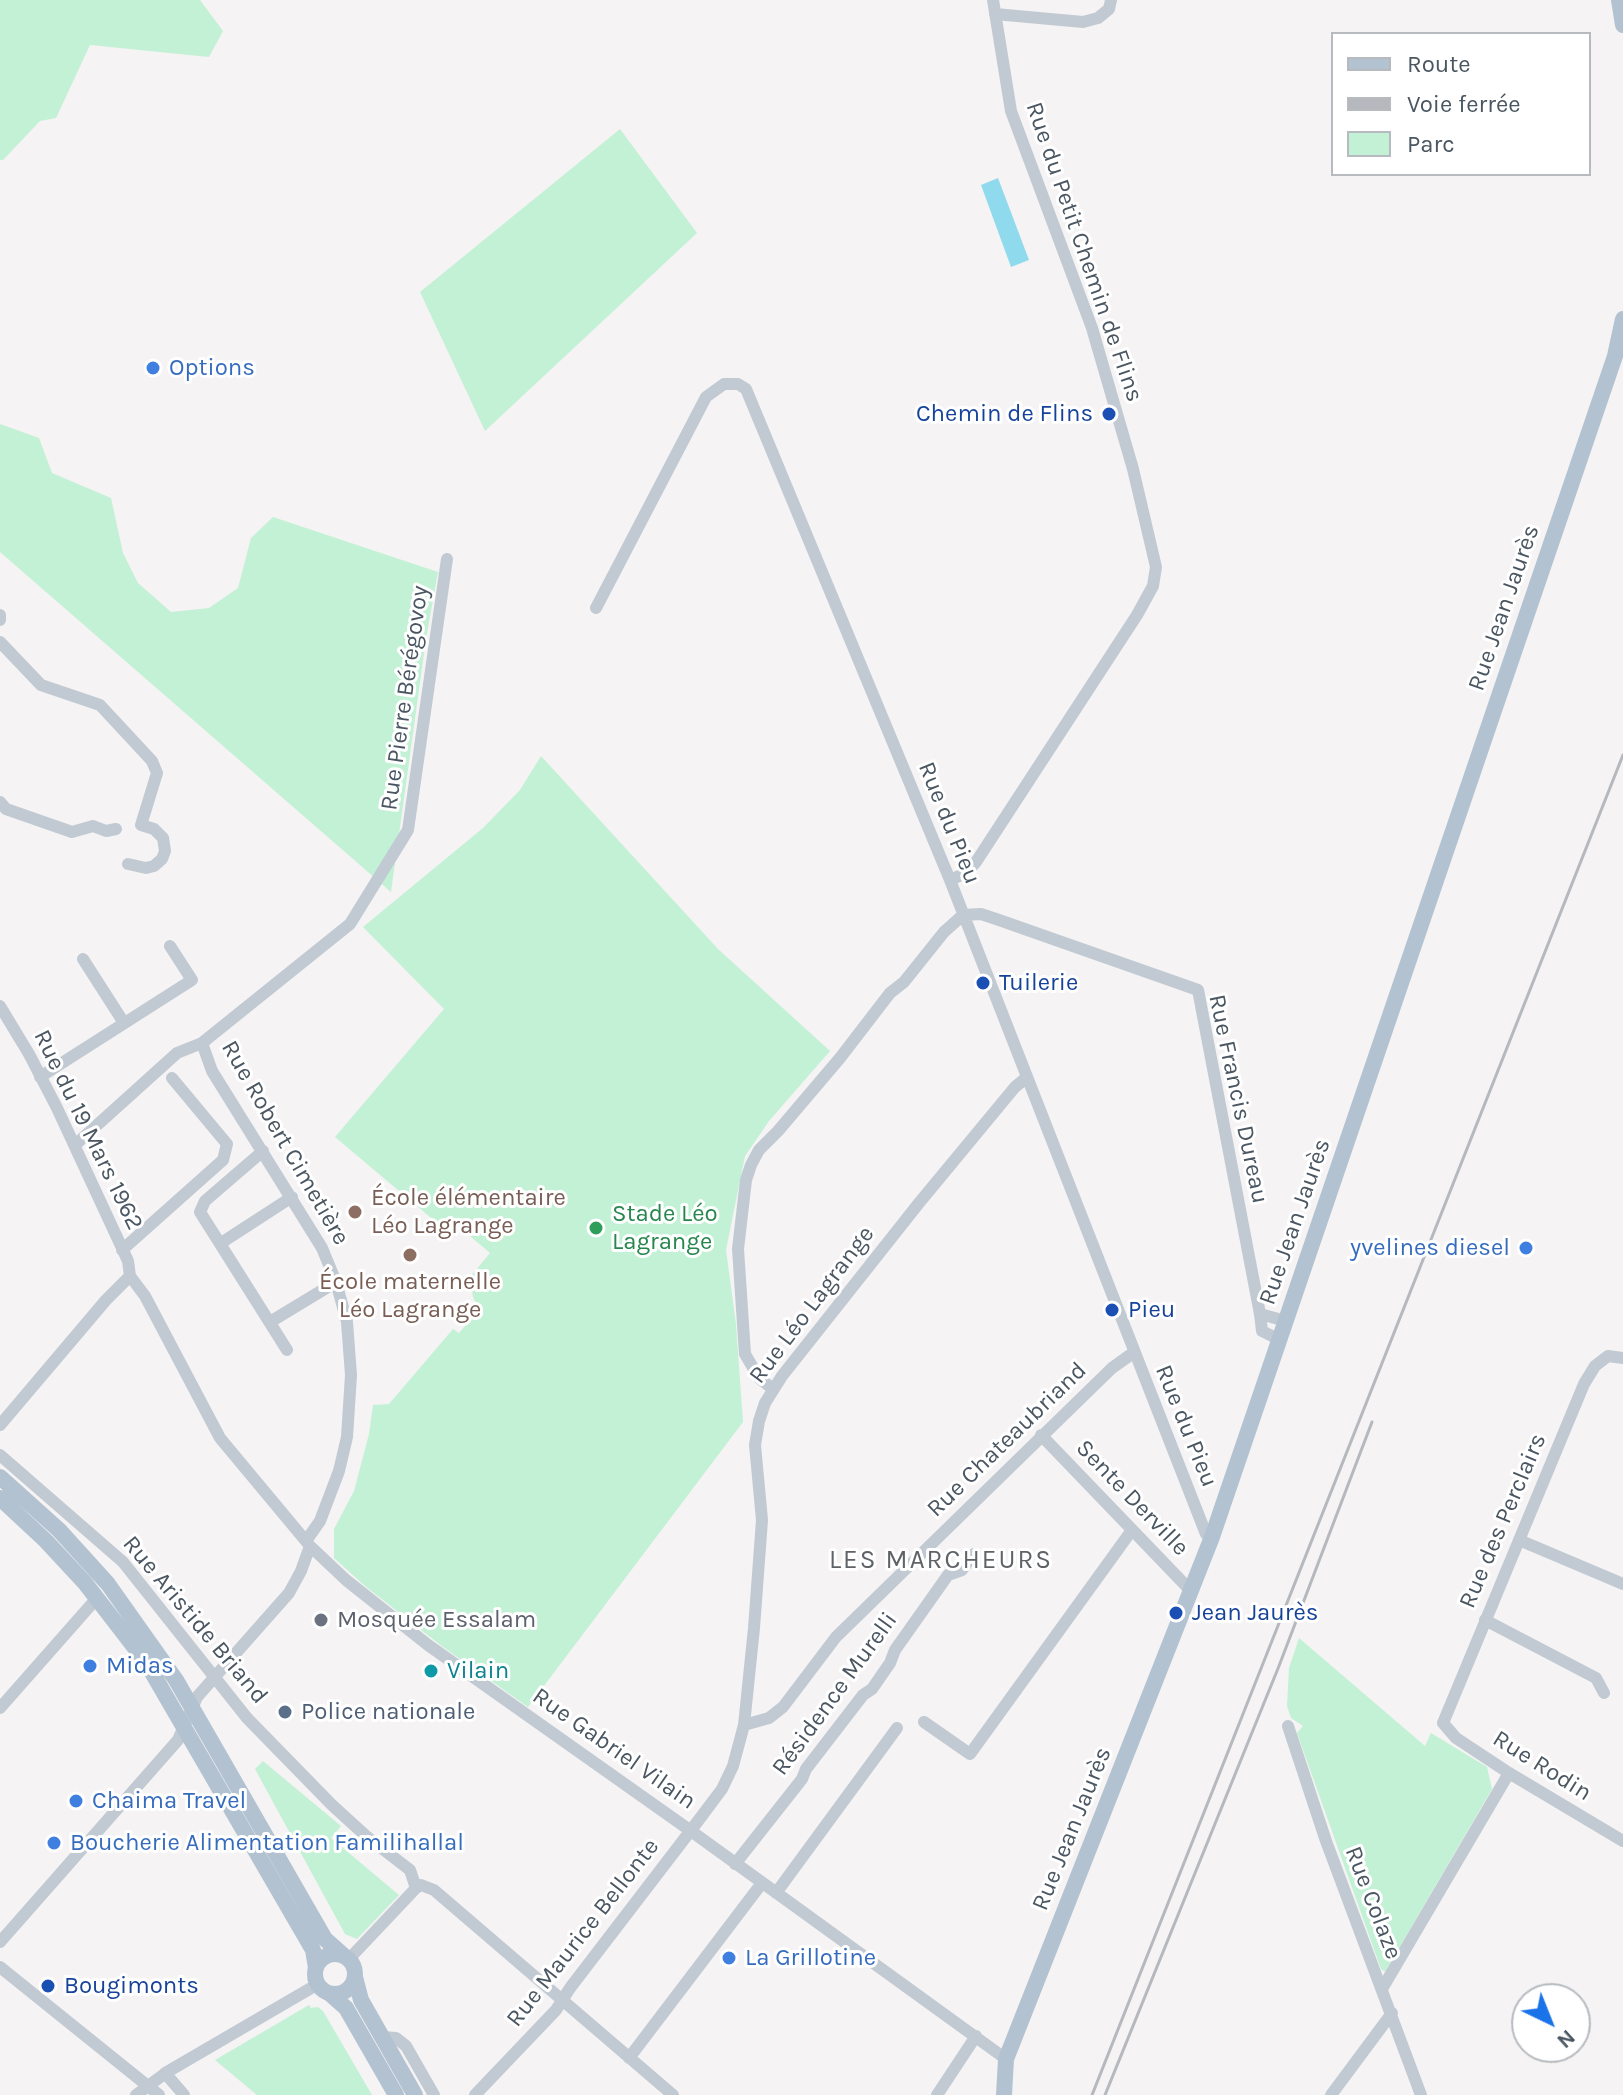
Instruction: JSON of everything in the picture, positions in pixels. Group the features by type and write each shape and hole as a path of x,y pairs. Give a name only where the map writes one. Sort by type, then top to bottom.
{"main road":[{"path":"1619,0 1623,25"},
{"name":"Rue Jean Jaurès","path":"1004,2095 1006,2059 1212,1537 1620,351 1623,319"},
{"path":"0,1477 98,1570 189,1698 327,1941 354,1967 357,1992 415,2095"},
{"path":"0,1498 46,1541 133,1643 313,1950 321,1982 347,2009 396,2095"},
{"path":"133,1643 149,1654 189,1698"},
{"path":"185,1727 198,1735 249,1804"},
{"path":"321,1982 327,1956 346,1957"},
{"path":"321,1982 346,1991 355,1977"}],"street":[{"name":"Rue du Petit Chemin de Flins","path":"950,880 972,868 1137,615 1153,586 1156,567 1133,469 1095,339 1011,111 993,0"},
{"path":"995,14 1083,22 1098,18 1109,9 1111,0"},
{"name":"Rue du Pieu","path":"596,608 706,397 724,384 738,384 746,389 950,880 1206,1534 1212,1537"},
{"name":"Rue Pierre Bérégovoy","path":"75,1145 177,1053 202,1043 350,924 408,830 447,559"},
{"path":"0,642 41,685 100,705 152,761 157,773 141,825 154,829 163,838 165,851 154,866 146,868 128,864"},
{"path":"0,802 6,809 72,832 93,826 106,831 116,829"},
{"name":"Rue Francis Dureau","path":"963,915 981,914 1198,990 1262,1331 1280,1340"},
{"path":"773,1389 759,1378 745,1354 738,1249 746,1180 751,1165 759,1150 840,1058 885,999 963,915"},
{"path":"40,1077 192,980 170,946"},
{"path":"83,959 124,1023"},
{"name":"Rue du 19 Mars 1962","path":"0,1006 75,1145 128,1261 130,1276"},
{"name":"Rue Robert Cimetière","path":"189,1698 216,1678 289,1593 339,1471 351,1407 347,1322 336,1282 322,1248 212,1071 202,1043"},
{"path":"122,1250 223,1160 227,1144 172,1078"},
{"name":"Rue Léo Lagrange","path":"691,1831 722,1789 733,1766 744,1725 762,1520 755,1445 759,1421 773,1389 919,1203 1015,1087 1026,1078"},
{"path":"263,1151 201,1207 200,1212 287,1350"},
{"path":"221,1243 292,1197"},
{"path":"0,1425 130,1276"},
{"name":"Rue Gabriel Vilain","path":"130,1276 145,1296 220,1438 308,1544 346,1580 428,1645 1006,2059"},
{"path":"270,1322 336,1282"},
{"path":"1260,1314 1286,1321"},
{"name":"Rue Chateaubriand","path":"744,1725 760,1721 783,1707 836,1637 1041,1435 1112,1368 1133,1353"},
{"name":"Rue des Perclairs","path":"1443,1723 1584,1384 1595,1366 1608,1356 1623,1358"},
{"name":"Sente Derville","path":"1041,1435 1191,1591"},
{"name":"Rue Aristide Briand","path":"0,1455 123,1562 247,1718 306,1780 366,1836 410,1870 416,1888 421,1885 434,1890 673,2095"},
{"path":"924,1722 970,1754 1132,1530"},
{"path":"1519,1540 1623,1584"},
{"name":"Résidence Murelli","path":"735,1864 854,1707 872,1689 895,1650 948,1575 962,1570 974,1554"},
{"path":"0,1707 97,1598"},
{"path":"1485,1620 1596,1678 1604,1693"},
{"path":"0,1942 171,1749 185,1727 189,1698"},
{"name":"Rue Rodin","path":"1443,1723 1456,1738 1509,1773 1623,1841"},
{"name":"Rue Colaze","path":"1288,1726 1326,1841 1421,2095"},
{"path":"776,1893 897,1728"},
{"path":"1382,1989 1509,1773"},
{"name":"Rue Maurice Bellonte","path":"475,2095 562,2001 691,1831"},
{"path":"629,2058 762,1883"},
{"path":"346,1957 416,1888"},
{"path":"0,1967 159,2095"},
{"path":"136,2095 165,2073 321,1982"},
{"path":"1331,2095 1392,2013"},
{"path":"937,2095 976,2036"},
{"path":"382,2037 396,2038 406,2046 434,2095"},
{"path":"165,2073 184,2095"}],"green space":[{"path":"0,0 200,0 223,31 209,57 90,45 56,118 40,121 0,160"},
{"path":"620,129 697,233 485,431 420,292"},
{"path":"0,424 39,438 52,473 111,498 123,553 138,583 171,612 209,608 238,588 251,538 273,517 438,572 391,892 0,552"},
{"name":"Stade Léo Lagrange","path":"541,756 718,949 830,1051 769,1121 745,1156 726,1250 736,1324 743,1422 528,1707 443,1647 334,1558 334,1529 354,1491 373,1405 389,1404 453,1329 459,1333 479,1310 470,1277 490,1253 457,1225 449,1233 335,1137 444,1009 363,927 483,828 520,790"},
{"path":"1299,1638 1425,1746 1431,1733 1487,1767 1492,1789 1385,1972 1381,1969 1297,1733 1303,1726 1291,1718 1287,1706 1289,1668"},
{"path":"263,1761 341,1826 331,1838 399,1895 357,1939 345,1934 255,1769"},
{"path":"309,2005 323,2011 372,2095 257,2095 215,2060"}],"water":[{"path":"998,178 1029,260 1011,267 981,185"}],"railway":[{"path":"1092,2095 1623,755"},
{"path":"1105,2095 1279,1666 1372,1422"}],"place":[{"name":"Options","path":"153,368"},
{"name":"Chemin de Flins","path":"1109,414"},
{"name":"Tuilerie","path":"983,983"},
{"name":"École élémentaire Léo Lagrange","path":"355,1212"},
{"name":"Stade Léo Lagrange","path":"596,1228"},
{"name":"yvelines diesel","path":"1526,1248"},
{"name":"École maternelle Léo Lagrange","path":"410,1255"},
{"name":"Pieu","path":"1112,1310"},
{"name":"Jean Jaurès","path":"1176,1613"},
{"name":"Mosquée Essalam","path":"321,1620"},
{"name":"Midas","path":"90,1666"},
{"name":"Vilain","path":"431,1671"},
{"name":"Police nationale","path":"285,1712"},
{"name":"Chaima Travel","path":"76,1801"},
{"name":"Boucherie Alimentation Familihallal","path":"54,1843"},
{"name":"La Grillotine","path":"729,1958"},
{"name":"Bougimonts","path":"48,1986"}],"district":[{"name":"LES MARCHEURS","path":"941,1561"}]}
